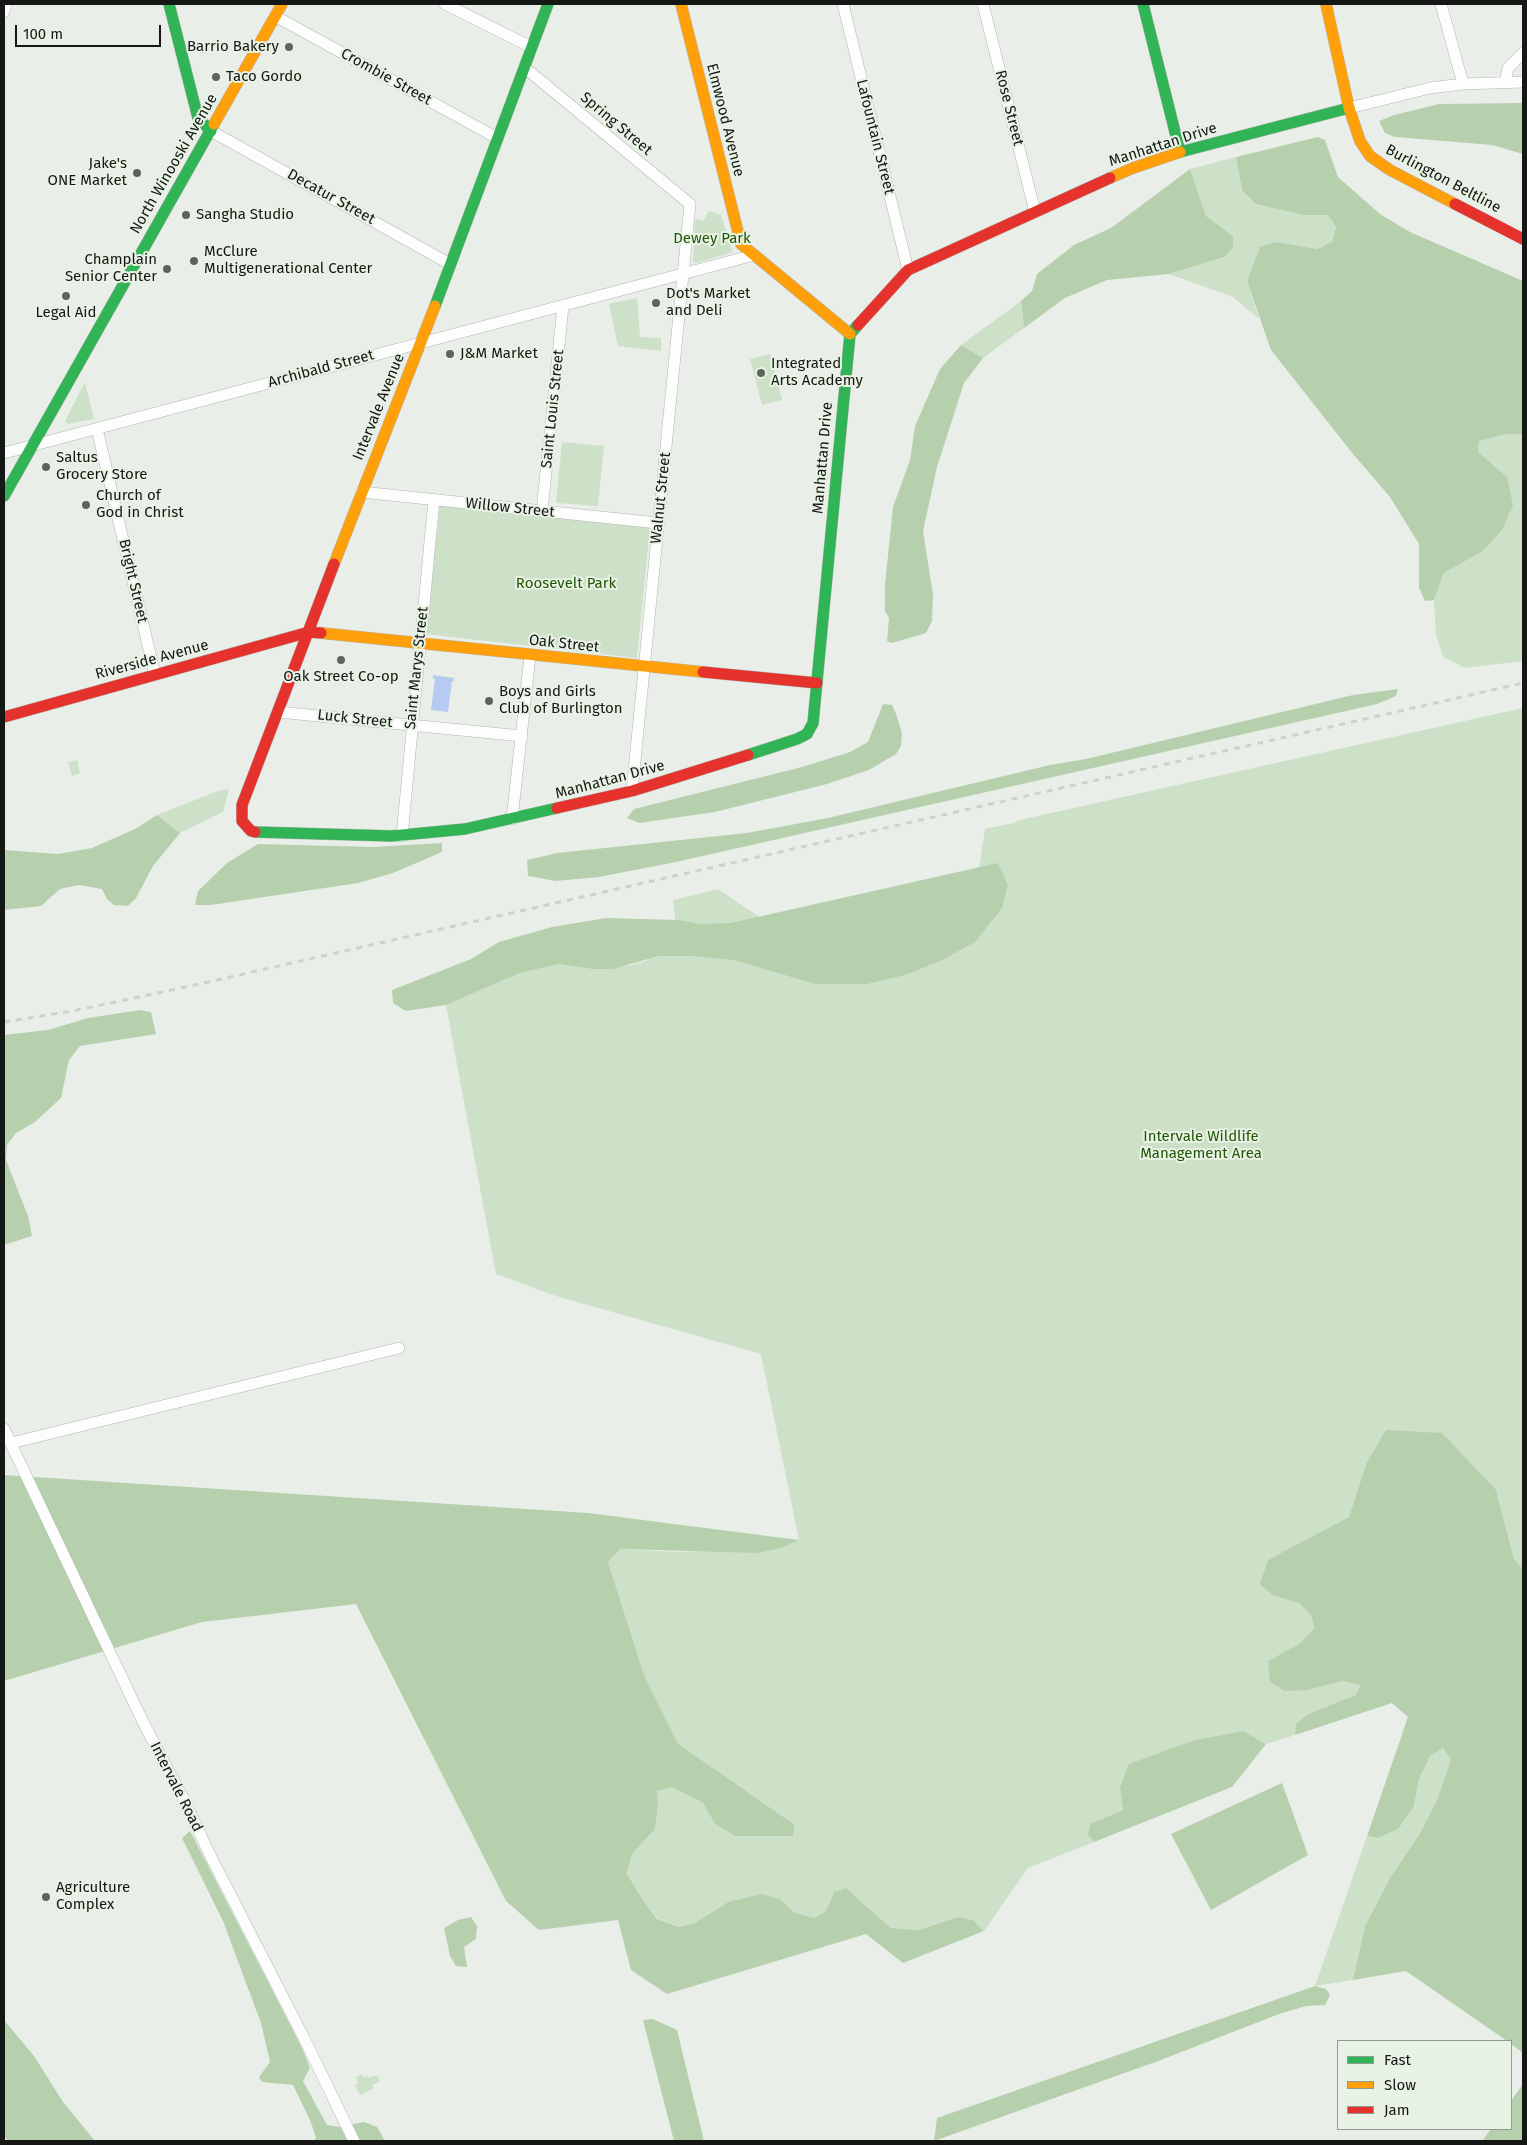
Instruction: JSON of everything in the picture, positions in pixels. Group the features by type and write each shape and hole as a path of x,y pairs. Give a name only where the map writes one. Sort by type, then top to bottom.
{"street":[{"path":"4,12 6,4"},
{"path":"169,4 198,118 211,130"},
{"name":"North Winooski Avenue","path":"4,496 282,4"},
{"path":"445,4 531,48"},
{"name":"Intervale Avenue","path":"242,821 242,805 361,492 421,343 548,4"},
{"name":"Elmwood Avenue","path":"681,4 740,244 754,255"},
{"name":"Lafountain Street","path":"843,4 908,270"},
{"name":"Rose Street","path":"983,4 1035,212"},
{"path":"1143,4 1180,152"},
{"name":"Burlington Beltline","path":"1326,4 1349,108 1360,141 1370,156 1379,164 1523,239"},
{"path":"1441,4 1463,84"},
{"name":"Crombie Street","path":"275,16 498,138"},
{"path":"1505,82 1508,68 1523,53"},
{"name":"Spring Street","path":"524,67 690,204"},
{"name":"Manhattan Drive","path":"242,821 247,828 260,833 402,836 456,830 632,791 802,736 812,728 850,334 908,270 1133,168 1180,152 1430,88 1463,84 1523,82"},
{"name":"Decatur Street","path":"211,130 450,264"},
{"name":"Walnut Street","path":"632,791 690,204"},
{"path":"754,255 850,334"},
{"name":"Archibald Street","path":"4,453 754,255"},
{"name":"Saint Louis Street","path":"542,511 563,306"},
{"name":"Bright Street","path":"97,429 155,675"},
{"name":"Willow Street","path":"361,492 658,522"},
{"name":"Saint Marys Street","path":"402,836 434,500"},
{"name":"Oak Street","path":"309,632 817,684"},
{"name":"Riverside Avenue","path":"4,718 309,632"},
{"path":"512,819 530,656"},
{"name":"Luck Street","path":"278,712 522,736"},
{"path":"11,1444 399,1348"},
{"name":"Intervale Road","path":"4,1429 147,1732 190,1810 210,1855 354,2141"}],"green space":[{"path":"1523,103 1523,154 1492,145 1395,137 1385,133 1379,121 1394,115 1439,104"},
{"path":"1318,137 1325,140 1338,177 1380,214 1410,232 1523,281 1523,434 1506,434 1479,441 1478,452 1507,477 1513,505 1502,530 1483,551 1444,573 1434,600 1425,601 1419,588 1419,544 1390,497 1353,454 1271,350 1247,281 1260,247 1276,242 1317,249 1332,242 1336,227 1328,215 1304,215 1256,204 1242,190 1236,157"},
{"path":"1236,157 1242,190 1304,215 1328,215 1336,227 1332,242 1316,249 1276,242 1247,281 1259,319 1233,297 1169,274 1224,257 1233,236 1206,216 1190,169"},
{"path":"1190,169 1206,216 1233,236 1233,247 1224,257 1169,274 1107,280 1065,298 1024,328 1021,301 1032,291 1037,274 1074,245 1111,228"},
{"name":"Dewey Park","path":"709,211 721,215 733,252 696,263 693,262 695,220 703,221"},
{"path":"637,298 640,337 661,338 661,351 618,346 609,304"},
{"path":"1021,301 1024,328 983,358 961,345"},
{"path":"961,345 983,358 964,383 937,467 923,531 933,595 932,621 926,633 892,643 887,641 889,618 885,611 885,585 893,507 910,460 915,426 940,369"},
{"path":"770,354 782,400 762,405 750,359"},
{"path":"85,382 94,419 68,424 65,421"},
{"path":"1506,434 1523,434 1523,661 1465,668 1443,657 1436,635 1434,600 1444,573 1483,551 1502,530 1488,463 1478,452 1479,441"},
{"path":"562,442 604,446 598,506 556,503"},
{"name":"Roosevelt Park","path":"440,506 650,528 637,658 425,634"},
{"path":"1398,689 1396,696 1377,704 676,862 599,877 556,881 528,876 527,860 557,853 747,833 828,818 1353,695"},
{"path":"883,704 892,705 896,714 902,733 901,746 896,754 869,770 827,784 715,812 639,823 627,818 634,809 802,767 850,752 868,742"},
{"name":"Intervale Wildlife Management Area","path":"1523,708 1523,1569 1514,1559 1498,1497 1366,1464 1349,1517 1325,1530 1274,1596 1299,1603 1313,1616 1314,1630 1299,1644 1268,1661 1308,1690 1342,1681 1360,1685 1357,1695 1310,1713 1296,1723 1295,1735 1266,1744 1243,1731 1195,1740 1120,1788 1123,1810 1090,1824 1088,1835 1094,1842 1028,1868 984,1931 973,1920 958,1917 919,1930 891,1928 846,1888 834,1892 826,1911 814,1918 794,1912 780,1899 728,1902 695,1923 678,1927 658,1919 639,1894 627,1872 632,1854 655,1829 658,1807 656,1791 672,1787 703,1803 715,1824 735,1836 793,1835 795,1825 678,1745 644,1675 608,1562 620,1549 680,1552 782,1548 799,1540 761,1354 556,1296 496,1274 446,1005 520,973 559,964 592,969 633,965 659,956 680,956 673,900 718,889 817,956 971,921 985,829"},
{"path":"77,760 80,773 72,776 68,762"},
{"path":"229,789 223,812 180,833 157,815 218,791"},
{"path":"157,815 180,833 153,866 136,898 128,906 114,905 107,899 102,889 79,885 60,889 41,906 4,910 4,850 58,854 92,848 135,829"},
{"path":"442,843 442,852 393,873 358,883 211,905 195,905 198,891 227,863 258,844 373,847"},
{"path":"998,863 1008,885 1002,908 975,942 940,961 905,975 867,984 815,984 734,960 692,956 659,956 613,969 592,969 559,964 520,973 446,1005 406,1011 393,1003 392,990 471,959 499,942 552,927 606,918 678,920 700,924 731,923"},
{"path":"140,1010 151,1012 156,1034 80,1046 69,1060 61,1098 35,1122 16,1133 7,1145 6,1160 28,1216 32,1236 4,1245 4,1035 48,1030 88,1018"},
{"path":"1386,1430 1442,1433 1496,1490 1514,1559 1523,1569 1523,2053 1512,2045 1512,2040 1506,2040 1406,1971 1353,1980 1365,1926 1390,1878 1419,1835 1437,1800 1451,1760 1443,1748 1430,1756 1419,1779 1414,1806 1398,1829 1378,1838 1367,1836 1408,1717 1392,1703 1295,1735 1296,1723 1310,1713 1356,1695 1360,1685 1342,1681 1308,1690 1285,1691 1270,1682 1268,1661 1299,1644 1314,1629 1312,1616 1299,1603 1274,1596 1260,1584 1268,1560 1349,1517 1366,1464"},
{"path":"4,1475 588,1513 799,1540 782,1548 757,1553 620,1549 608,1562 644,1675 678,1744 795,1825 793,1836 735,1836 715,1824 703,1803 672,1787 657,1791 658,1807 655,1829 632,1854 627,1873 657,1919 678,1927 695,1923 728,1902 762,1894 780,1899 794,1912 814,1918 826,1911 834,1892 846,1888 891,1928 919,1930 958,1917 973,1920 984,1931 903,1963 866,1934 667,1994 631,1970 618,1920 539,1930 506,1901 356,1604 202,1622 4,1681"},
{"path":"1243,1731 1266,1744 1232,1787 1094,1842 1088,1835 1090,1824 1123,1810 1120,1788 1129,1764 1195,1740"},
{"path":"1443,1748 1452,1760 1437,1800 1419,1835 1390,1878 1365,1926 1353,1980 1315,1986 1367,1836 1378,1838 1414,1806 1419,1779 1430,1756"},
{"path":"1282,1783 1308,1855 1211,1910 1171,1834"},
{"path":"190,1831 302,2048 310,2068 303,2081 327,2125 340,2127 364,2122 377,2127 385,2141 314,2141 316,2137 310,2120 293,2085 262,2082 259,2077 270,2062 261,2023 223,1921 182,1838"},
{"path":"471,1917 477,1926 476,1939 464,1947 467,1967 456,1966 450,1956 444,1928 458,1920"},
{"path":"1315,1986 1326,1989 1330,1995 1325,2005 1306,2006 1279,2014 1161,2060 934,2141 937,2118"},
{"path":"653,2019 677,2030 704,2141 674,2141 643,2020"},
{"path":"4,2020 34,2056 63,2102 95,2141 8,2141 4,2136"},
{"path":"362,2074 364,2078 377,2075 380,2081 372,2085 374,2088 360,2095 355,2085 358,2083 356,2077"},
{"path":"1523,2084 1523,2141 1482,2141 1490,2130 1512,2130 1512,2100"}],"water":[{"path":"433,675 454,678 448,712 431,710 435,679 433,679"}],"railway":[{"path":"4,1022 72,1011 195,985 1523,683"}],"traffic: fast":[{"path":"169,4 198,118 211,131"},
{"path":"435,306 548,4"},
{"path":"1143,4 1180,152 1349,108"},
{"path":"4,496 214,124"},
{"path":"748,755 797,739 807,734 813,723 850,334 858,325"},
{"path":"255,832 392,836 465,829 557,808"}],"traffic: slow":[{"path":"214,124 282,4"},
{"path":"681,4 741,244 850,334"},
{"path":"1326,4 1349,108 1360,141 1370,156 1390,170 1455,204"},
{"path":"1110,178 1180,152"},
{"path":"334,564 435,306"},
{"path":"321,633 703,672"}],"traffic: jam":[{"path":"858,325 908,270 1110,178"},
{"path":"1455,204 1523,239"},
{"path":"255,832 251,831 242,821 242,805 334,564"},
{"path":"4,717 309,632 321,633"},
{"path":"703,672 817,683"},
{"path":"557,808 632,791 748,755"}],"place":[{"name":"Barrio Bakery","path":"289,47"},
{"name":"Taco Gordo","path":"216,77"},
{"name":"Jake's ONE Market","path":"137,173"},
{"name":"Sangha Studio","path":"186,215"},
{"name":"McClure Multigenerational Center","path":"194,261"},
{"name":"Champlain Senior Center","path":"167,269"},
{"name":"Legal Aid","path":"66,296"},
{"name":"Dot's Market and Deli","path":"656,303"},
{"name":"J&M Market","path":"450,354"},
{"name":"Integrated Arts Academy","path":"761,373"},
{"name":"Saltus Grocery Store","path":"46,467"},
{"name":"Church of God in Christ","path":"86,505"},
{"name":"Oak Street Co-op","path":"341,660"},
{"name":"Boys and Girls Club of Burlington","path":"489,701"},
{"name":"Agriculture Complex","path":"46,1897"}]}
